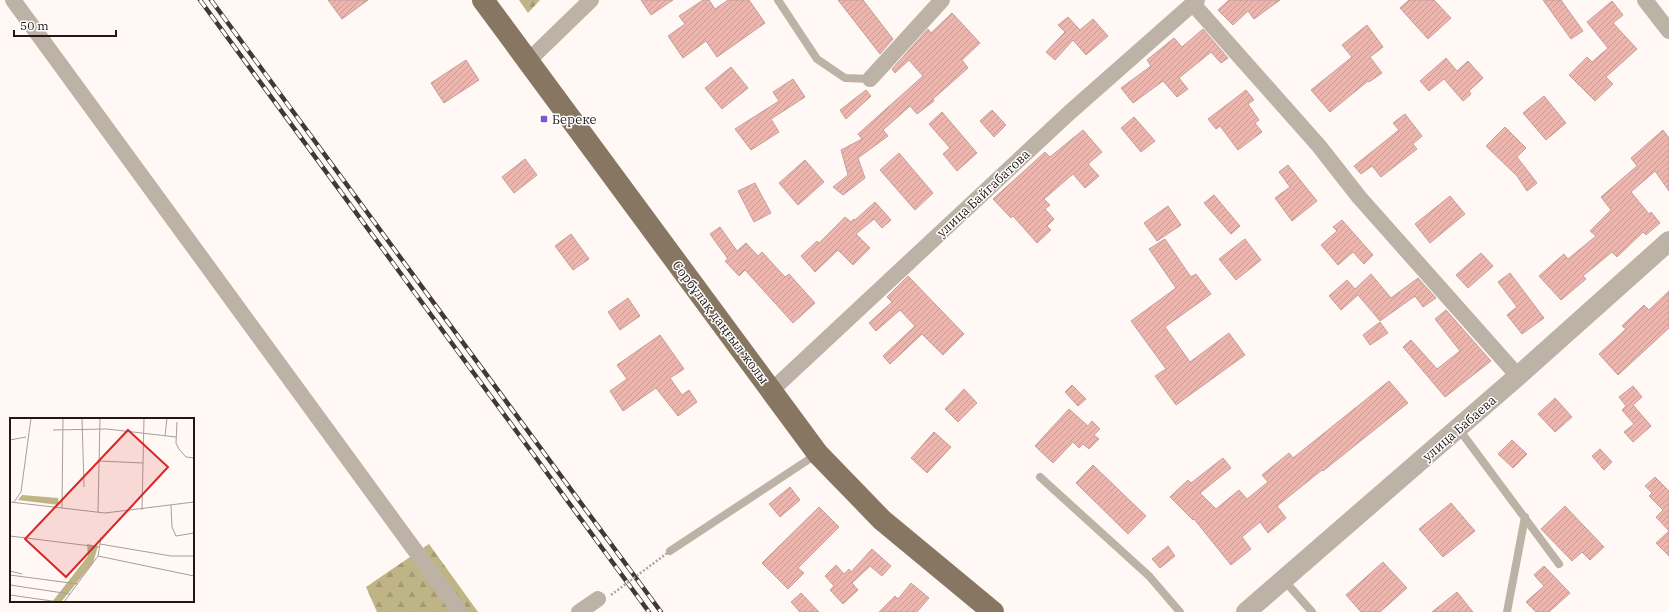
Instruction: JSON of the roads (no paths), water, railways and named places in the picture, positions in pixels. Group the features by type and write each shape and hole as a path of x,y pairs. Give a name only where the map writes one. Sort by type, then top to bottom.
{"main road":[{"name":"Сорбұлақ даңғыл жолы","path":"483,0 818,454 882,520 993,612"}],"street":[{"path":"13,0 460,612"},
{"path":"528,61 591,0"},
{"path":"870,79 942,0"},
{"path":"1645,0 1669,31"},
{"path":"1195,2 1319,146 1359,197 1518,376"},
{"name":"улица Байгабатова","path":"772,390 1069,113 1195,2"},
{"name":"улица Бабаева","path":"1246,612 1518,376 1669,241"},
{"path":"579,612 604,597"}],"lane":[{"path":"778,0 817,60 845,78 870,79"},
{"path":"1458,428 1559,564"},
{"path":"670,551 818,454"},
{"path":"1040,477 1149,576 1180,612"},
{"path":"1507,612 1524,517"},
{"path":"1283,580 1312,612"}],"railway":[{"path":"200,0 649,612"},
{"path":"211,0 661,612"}],"place":[{"name":"Береке","path":"544,119"}]}
